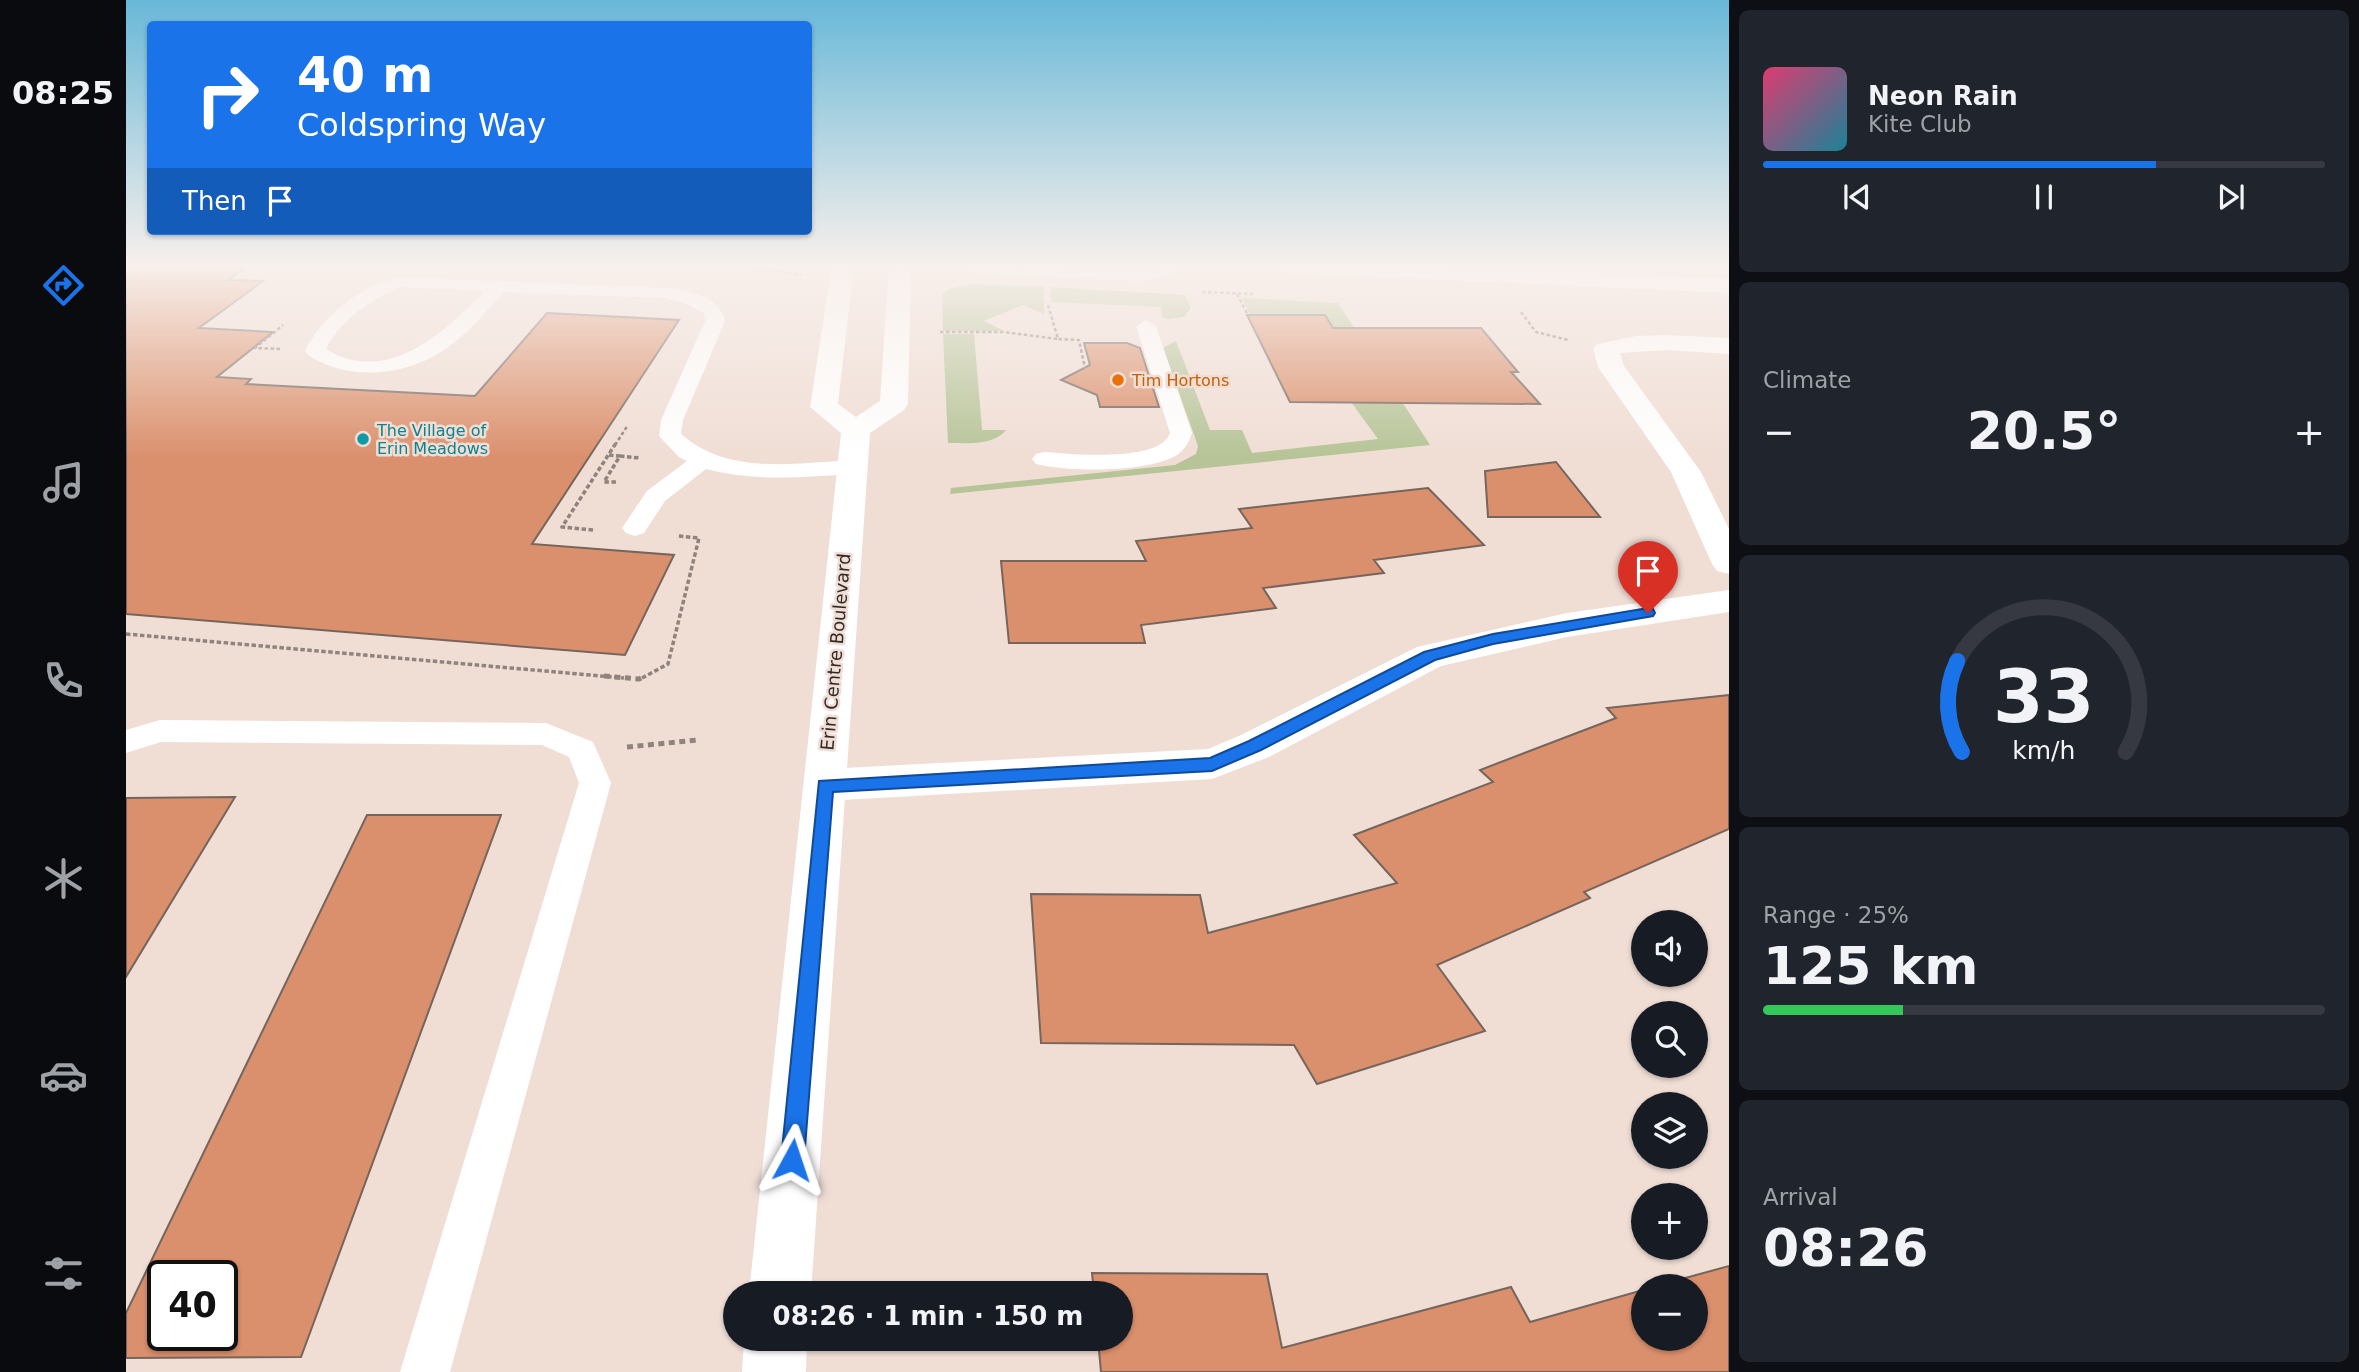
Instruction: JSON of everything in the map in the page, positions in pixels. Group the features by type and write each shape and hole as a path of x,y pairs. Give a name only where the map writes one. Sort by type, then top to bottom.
{"street":[{"path":"834,329 824,407 856,430 894,404 897,329"},
{"path":"1729,346 1648,342 1623,344 1606,349 1611,367 1686,472 1729,564"},
{"name":"Erin Centre Boulevard","path":"781,1281 856,430"},
{"path":"825,786 1212,764 1255,746 1430,656 1493,639 1567,625 1729,601"},
{"path":"774,1372 775,1351"}],"lane":[{"path":"328,329 319,337 316,351 337,365 363,366 406,360 439,344 455,329"},
{"path":"712,329 672,420 670,436 682,450 703,460 755,470 853,467"},
{"path":"1044,459 1084,462 1146,457 1177,444 1181,433 1147,329"},
{"path":"635,527 656,496 703,460"},
{"path":"126,742 160,731 546,734 582,750 595,783 425,1372"}],"path":[{"path":"279,329 255,348 282,349 286,357"},
{"path":"1054,329 1058,339"},
{"path":"1534,329 1536,332 1606,349"},
{"path":"937,332 1003,332 1079,340 1084,368"},
{"path":"603,531 562,527 631,421"},
{"path":"620,456 638,457"},
{"path":"126,634 639,679 668,664 699,538 672,536"},
{"path":"623,748 698,740"}],"green space":[{"path":"943,329 1004,331 943,331"},
{"path":"1334,329 1355,329 1430,445 950,494 951,488 1175,465 1196,454 1198,446 1163,348 1176,341 1210,430 1242,430 1252,453 1378,439 1351,402 1378,402"},
{"path":"943,334 974,334 982,430 1006,430 994,439 948,443"}],"building":[{"name":"The Village of Erin Meadows","path":"126,329 273,332 217,377 251,379 246,384 475,396 533,329 673,329 532,544 674,555 625,655 126,614"},
{"path":"1254,329 1482,329 1518,372 1511,372 1540,404 1290,402"},
{"name":"Tim Hortons","path":"1084,343 1127,343 1140,348 1159,407 1100,407 1097,395 1061,380 1090,365"},
{"path":"1556,462 1600,517 1488,517 1485,471"},
{"path":"1428,488 1484,545 1374,560 1384,573 1263,588 1276,608 1141,625 1145,643 1009,643 1001,561 1146,561 1136,541 1252,528 1239,509"},
{"path":"1729,695 1729,829 1584,892 1590,898 1437,965 1485,1031 1317,1084 1294,1045 1041,1043 1031,894 1200,895 1208,933 1397,883 1354,835 1493,782 1480,770 1616,718 1607,708"},
{"path":"235,797 126,977 126,798"},
{"path":"367,815 501,815 301,1357 126,1358 126,1313 147,1270 147,1351 238,1351 238,1260 152,1260"},
{"path":"1729,1266 1729,1372 1101,1372 1099,1351 1133,1351 1133,1281 1093,1281 1092,1273 1267,1274 1282,1348 1511,1287 1530,1322 1631,1293 1631,1351 1708,1351 1708,1274 1700,1274"}],"place":[{"name":"Tim Hortons","path":"1118,380"},
{"name":"The Village of Erin Meadows","path":"363,439"}],"route":[{"path":"792,1160 825,786 833,783 1212,764 1255,746 1430,656 1493,639 1648,613"}]}
